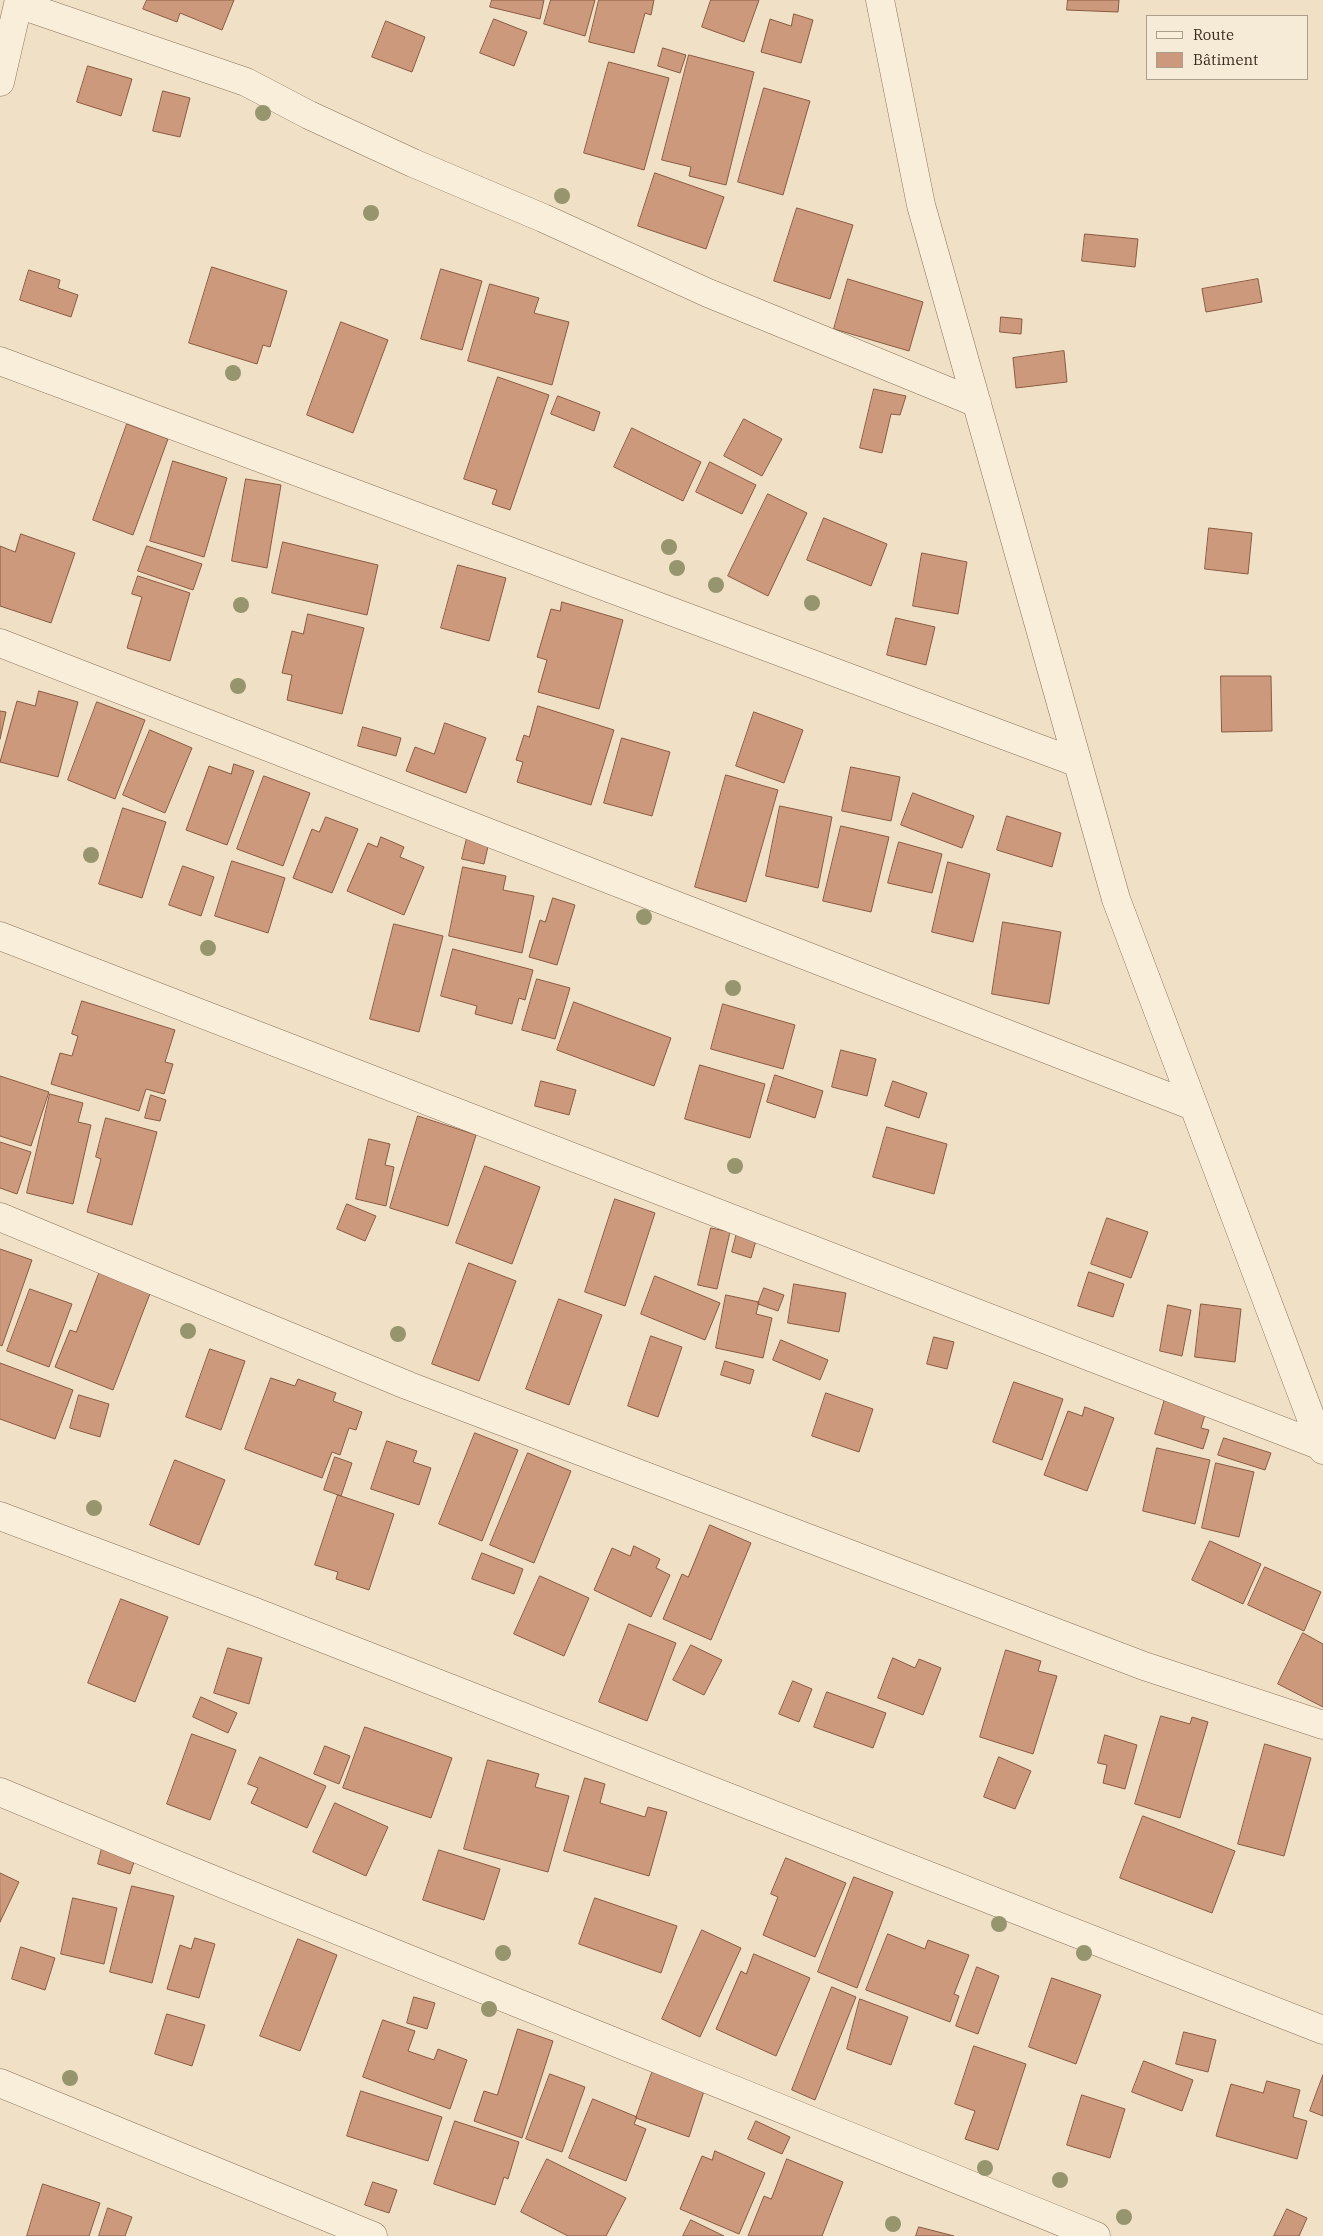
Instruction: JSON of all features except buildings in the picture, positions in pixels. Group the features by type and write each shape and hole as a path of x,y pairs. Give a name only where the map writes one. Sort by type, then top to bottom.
{"street":[{"path":"880,0 921,205 1116,899 1322,1448"},
{"path":"0,82 19,2 246,82 309,116 413,163 543,218 708,293 977,403"},
{"path":"0,361 1078,763"},
{"path":"0,643 1193,1106"},
{"path":"0,936 1322,1448"},
{"path":"0,1217 418,1390 1144,1666 1323,1725"},
{"path":"0,1516 253,1611 1323,2030"},
{"path":"0,1792 195,1874 811,2119 1096,2236"},
{"path":"0,2083 374,2236"}]}
